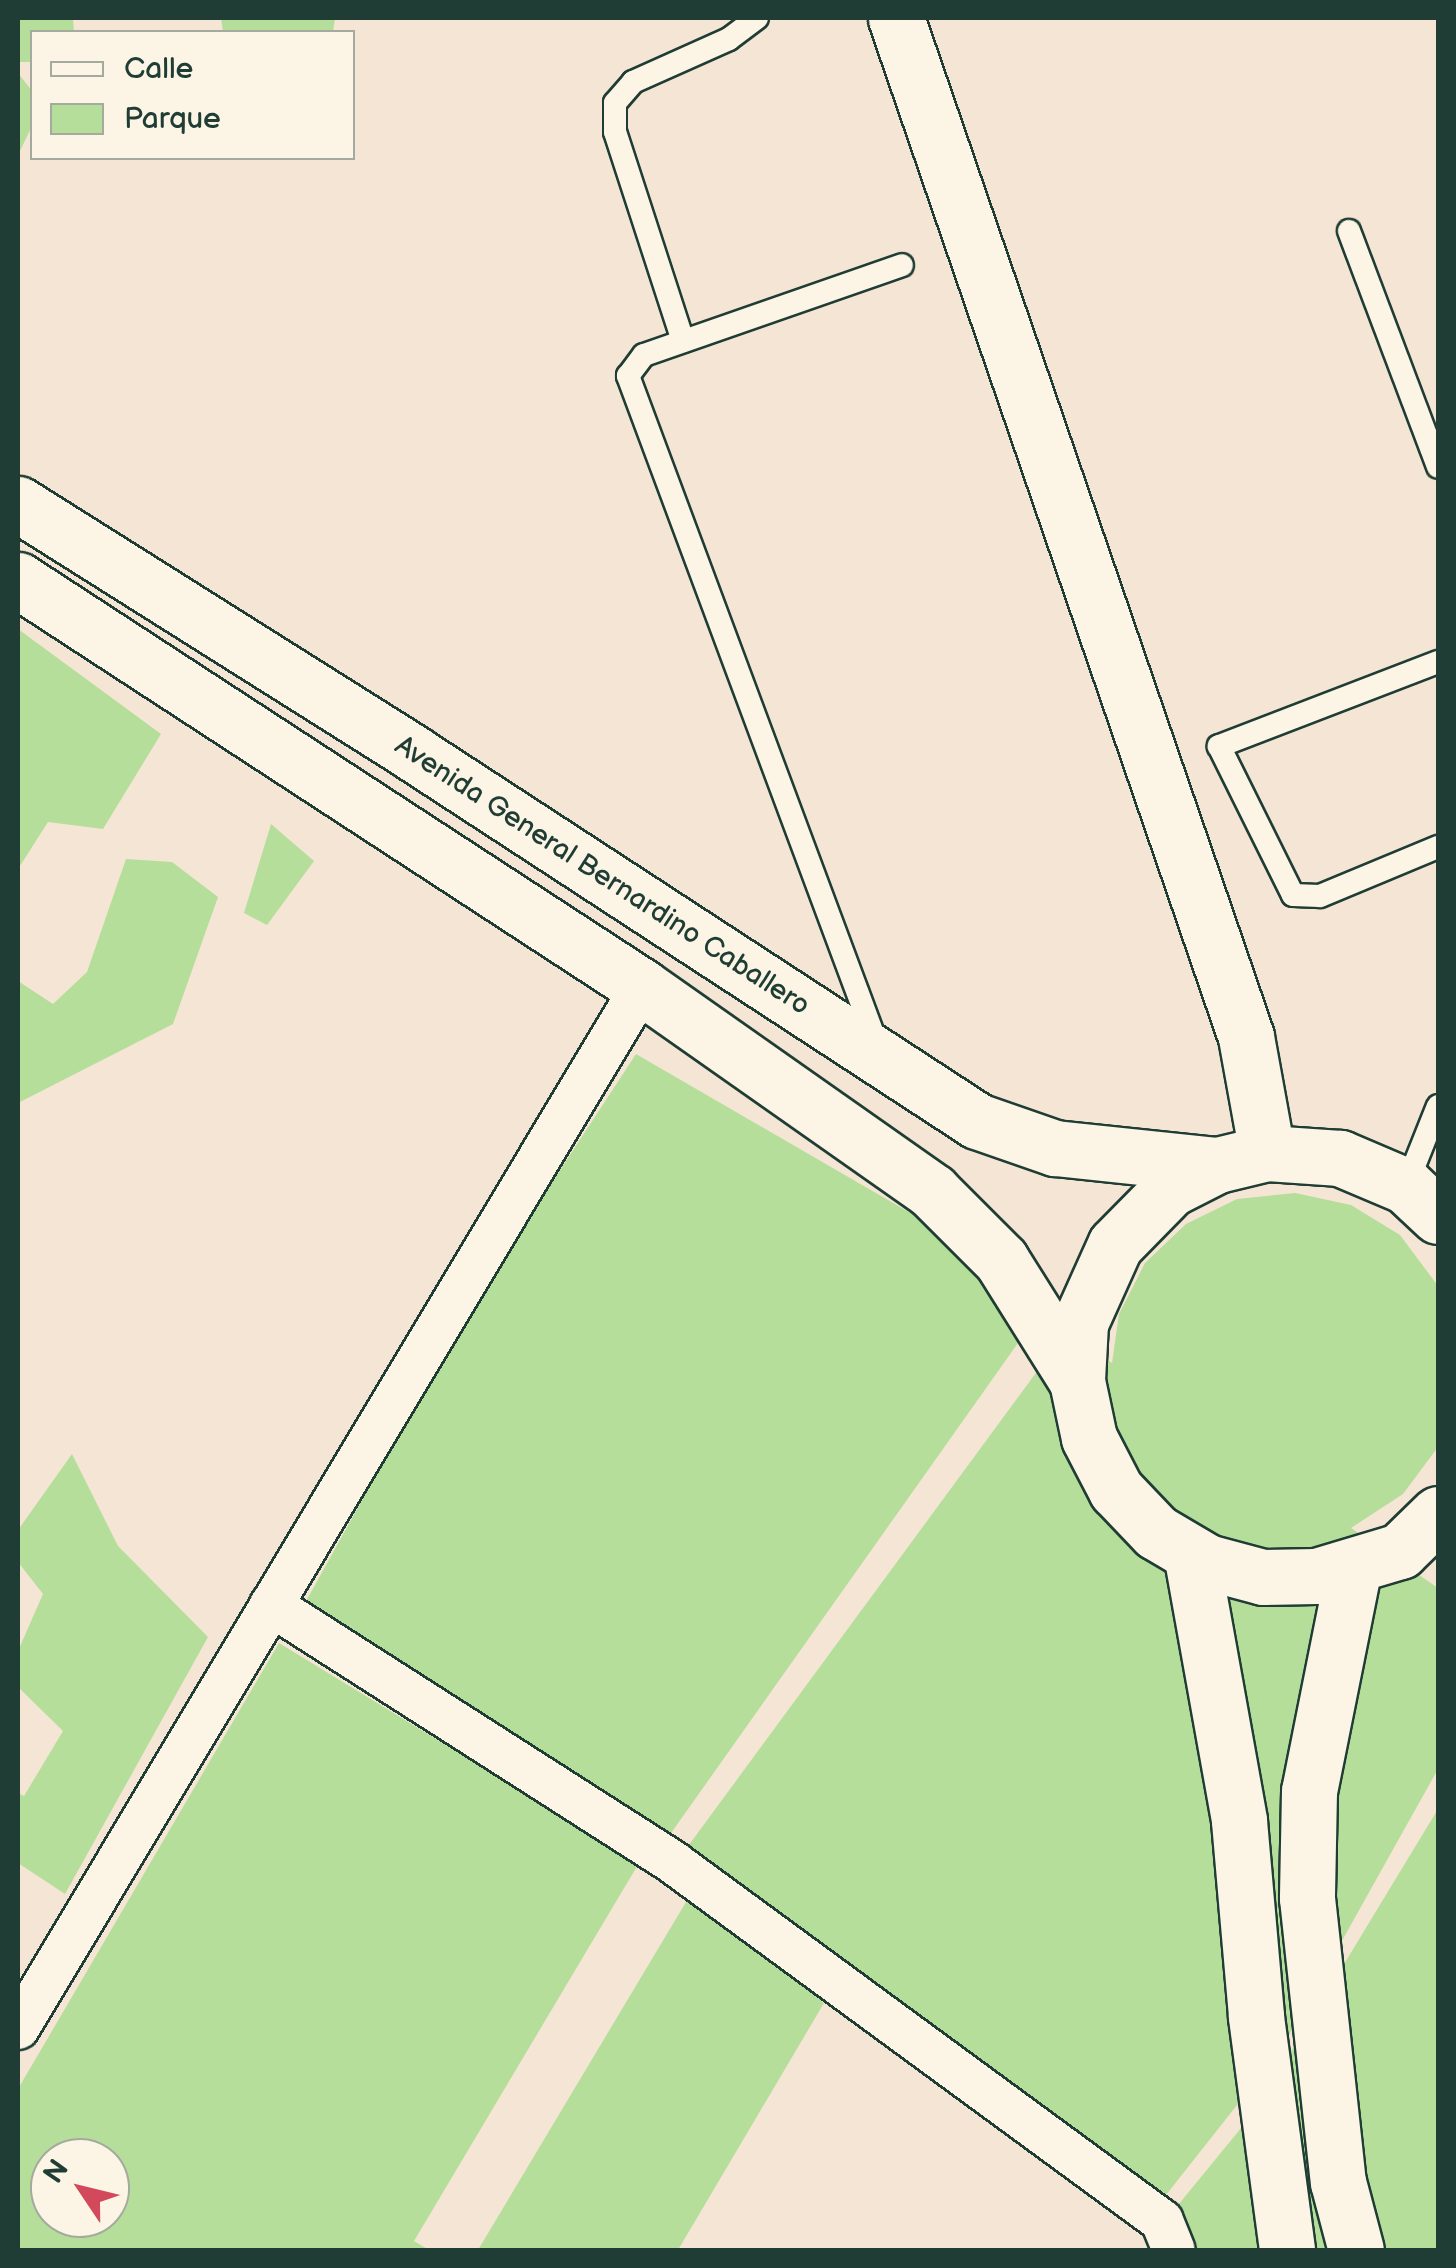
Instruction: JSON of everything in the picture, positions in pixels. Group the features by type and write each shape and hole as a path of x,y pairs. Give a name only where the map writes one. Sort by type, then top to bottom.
{"main road":[{"path":"896,18 1246,1037 1242,1159 1170,1189 1114,1244 1080,1323 1077,1381 1089,1438 1116,1490 1156,1532 1191,1552 1263,1577 1316,1576 1400,1550 1438,1514"},
{"name":"Avenida General Bernardino Caballero","path":"18,504 977,1121 1055,1148 1242,1159 1340,1158 1422,1201"},
{"path":"18,580 642,987 932,1190 1000,1260 1077,1381"},
{"path":"1191,1552 1239,1821 1256,2017 1287,2250"},
{"path":"1354,1566 1309,1791 1306,1898 1338,2182 1356,2250"}],"street":[{"path":"18,2028 642,987"},
{"path":"271,1605 674,1863 1162,2221 1174,2250"}],"lane":[{"path":"683,341 616,132 615,104 634,82 729,39 757,18"},
{"path":"1350,231 1438,467"},
{"path":"882,1060 628,376 644,355 902,265"},
{"path":"1438,662 1219,746 1293,895 1320,896 1438,847"},
{"path":"1422,1201 1438,1106"}],"green space":[{"path":"18,18 73,18 74,30 30,30 30,62 18,62"},
{"path":"221,18 335,18 333,30 223,30"},
{"path":"18,73 30,88 30,130 18,155"},
{"path":"18,629 161,734 103,829 48,822 18,869"},
{"path":"271,824 314,861 267,925 244,913"},
{"path":"126,859 172,862 218,897 173,1024 18,1103 18,981 53,1004 87,972"},
{"path":"636,1054 1052,1295 664,1843 305,1603 462,1320"},
{"path":"1295,1193 1351,1205 1400,1235 1438,1286 1438,1447 1403,1494 1351,1528 1438,1588 1438,1769 1282,2048 1162,2200 683,1853 1066,1332 1112,1363 1119,1314 1145,1263 1186,1224 1237,1199"},
{"path":"72,1454 118,1546 208,1637 65,1894 18,1863 18,1793 24,1796 63,1731 18,1687 18,1651 43,1594 18,1562 18,1530"},
{"path":"279,1643 639,1863 414,2241 429,2250 18,2250 18,2089"},
{"path":"1438,1809 1438,2250 1168,2250 1174,2210 1255,2111"},
{"path":"692,1892 824,2003 678,2250 478,2250"}]}
